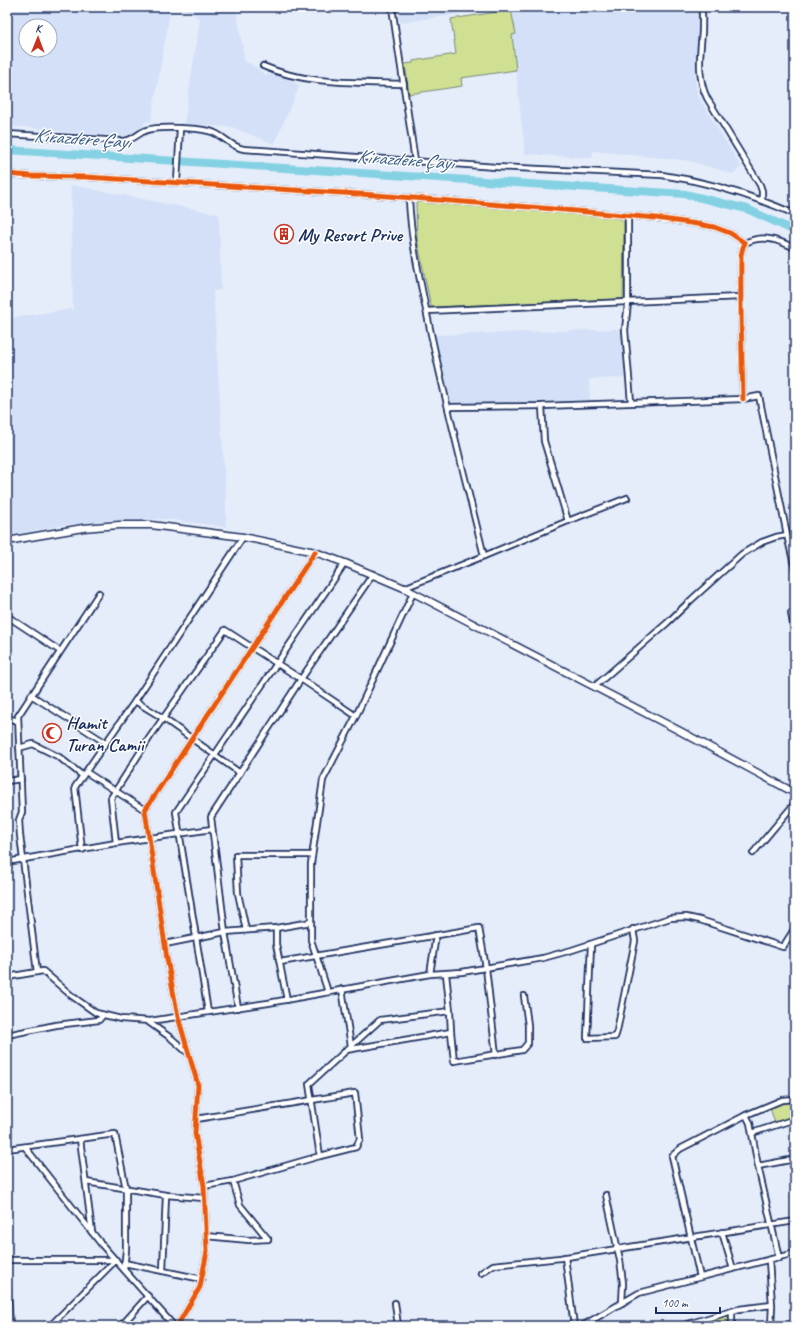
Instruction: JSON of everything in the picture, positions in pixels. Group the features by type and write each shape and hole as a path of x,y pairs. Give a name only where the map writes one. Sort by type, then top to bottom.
{"main road":[{"path":"7,541 83,528 119,525 151,525 243,537 315,552 373,574 404,588 795,793"}],"street":[{"path":"392,7 415,160"},
{"path":"701,7 703,18 700,74 702,86 707,98 760,185 762,200"},
{"path":"262,66 276,72 305,79 404,84"},
{"path":"7,134 127,141 148,130 159,128 180,131 199,129 214,132 234,146 244,149 415,160 496,167 662,175 689,179 726,188 762,200 795,214"},
{"path":"178,180 180,131"},
{"path":"7,174 178,180 628,216 680,221 714,227 730,233 745,243"},
{"path":"409,199 413,235 426,311 484,556"},
{"path":"628,216 628,303 625,344 631,402"},
{"path":"742,399 742,337 740,297 741,255 743,247 745,243 752,239 763,237 795,248"},
{"path":"426,311 740,297"},
{"path":"448,407 542,406 742,399 759,396 795,569"},
{"path":"542,406 544,441 568,520"},
{"path":"404,588 568,520 627,498"},
{"path":"594,687 742,554 762,542 787,535"},
{"path":"82,850 75,787 135,701 243,537"},
{"path":"25,1147 92,1234 116,1260 124,1266 148,1296 176,1326 200,1287 207,1251 204,1186 195,1133 198,1085 178,1017 165,944 145,810 315,552"},
{"path":"208,1012 176,812 345,563"},
{"path":"238,1008 225,932 211,818 301,679 373,574"},
{"path":"37,972 19,820 22,812 18,716 99,593"},
{"path":"328,992 311,940 311,864 323,780 356,716 413,593"},
{"path":"795,612 790,613 795,634"},
{"path":"7,616 60,651"},
{"path":"116,843 111,798 163,718 225,630 356,716"},
{"path":"31,695 106,743"},
{"path":"135,701 163,718 240,773"},
{"path":"7,718 18,721"},
{"path":"19,748 33,744 59,757 84,774 145,810"},
{"path":"7,781 21,779"},
{"path":"753,853 795,803"},
{"path":"7,862 116,843 212,829"},
{"path":"246,930 238,893 236,855 312,855"},
{"path":"7,977 43,971 72,996 96,1013 121,1019 147,1021 287,1000 430,974 446,974 543,958 670,918 686,917 700,920 783,947 795,929"},
{"path":"165,944 225,932 276,928 311,922"},
{"path":"276,928 276,944 287,1000"},
{"path":"280,962 479,928 486,968 496,1054"},
{"path":"591,944 587,1038 615,1037 635,941 633,929"},
{"path":"430,974 436,935"},
{"path":"446,974 454,1061 522,1050 528,1043 528,1025 524,996"},
{"path":"342,989 351,1046"},
{"path":"320,1156 309,1084 380,1020 450,1011"},
{"path":"7,1035 56,1025 99,1020 103,1015"},
{"path":"147,1021 171,1038 189,1054"},
{"path":"345,1051 451,1032"},
{"path":"196,1119 355,1093 360,1139 356,1147 233,1181 204,1186"},
{"path":"700,1277 672,1156 680,1149 746,1115 782,1100 795,1099"},
{"path":"746,1115 750,1122 758,1166 779,1258"},
{"path":"752,1133 795,1119"},
{"path":"7,1149 115,1134 126,1189 126,1250 124,1266"},
{"path":"80,1139 92,1234"},
{"path":"758,1166 795,1159"},
{"path":"206,1236 249,1240 268,1239 240,1205 233,1181"},
{"path":"86,1182 166,1195 204,1198"},
{"path":"163,1271 166,1195"},
{"path":"606,1195 620,1260 623,1283 622,1303"},
{"path":"481,1273 492,1265 565,1257 795,1221"},
{"path":"722,1232 733,1269"},
{"path":"583,1326 639,1293 795,1253"},
{"path":"565,1257 574,1326"},
{"path":"7,1260 116,1260"},
{"path":"50,1326 116,1260"},
{"path":"769,1260 772,1305 771,1325 795,1325"},
{"path":"124,1266 163,1271 202,1279"},
{"path":"7,1285 10,1326"},
{"path":"121,1326 148,1296"},
{"path":"395,1303 398,1326"},
{"path":"680,1326 732,1311 772,1305"},
{"path":"732,1311 732,1326"}],"shaded area":[{"path":"7,7 171,7 151,122 145,122 144,125 138,130 126,136 73,133 7,126"},
{"path":"183,7 236,7 245,62 251,64 266,75 277,74 300,85 274,144 232,127 184,124 200,19"},
{"path":"397,7 456,7 458,14 400,23"},
{"path":"510,7 697,7 699,18 695,81 698,96 741,167 733,174 690,161 593,151 592,158 525,154 512,35 516,34"},
{"path":"71,185 219,214 221,290 213,291 226,501 226,527 166,519 112,520 64,525 7,536 7,318 73,309"},
{"path":"622,329 626,378 589,379 590,400 451,405 435,335"}],"green space":[{"path":"511,10 516,34 512,35 516,70 461,78 462,86 409,94 405,64 413,63 413,61 456,54 451,19"},
{"path":"416,202 547,211 618,218 624,222 623,299 431,307 417,239"},
{"path":"795,1102 795,1116 775,1123 770,1108 778,1104"},
{"path":"725,1316 729,1317 728,1326 690,1326"}],"waterway":[{"name":"Kirazdere Çayı","path":"7,150 685,194 747,209 795,231"}],"cycle path":[{"path":"7,174 86,177 375,195 656,218 714,227 730,233 745,243 741,255 743,399"},
{"path":"177,1326 200,1287 207,1251 204,1186 195,1133 198,1085 178,1017 167,959 145,810 315,552"}],"place":[{"name":"My Resort Prive","path":"284,234"},
{"name":"Hamit Turan Camii","path":"52,733"}]}
